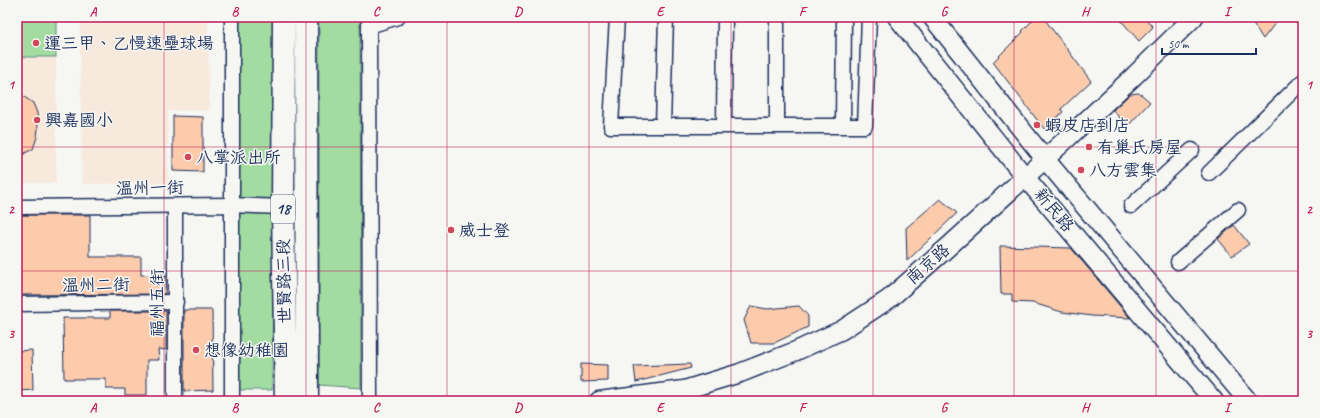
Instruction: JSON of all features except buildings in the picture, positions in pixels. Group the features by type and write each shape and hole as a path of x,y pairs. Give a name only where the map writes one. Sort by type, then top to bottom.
{"main road":[{"name":"世賢路三段","path":"284,17 283,207 286,401"},
{"name":"世賢路三段","path":"306,17 307,401"}],"street":[{"path":"232,17 232,401"},
{"path":"370,401 369,22 398,17"},
{"path":"617,17 611,126 865,126 869,17"},
{"path":"663,126 666,17"},
{"path":"724,126 725,17"},
{"path":"777,17 777,125"},
{"path":"843,125 844,17"},
{"name":"新民路","path":"897,17 1026,177 1214,401"},
{"name":"新民路","path":"932,17 1045,159 1248,401"},
{"name":"南京路","path":"599,401 669,397 684,390 740,373 796,351 842,330 889,299 1026,177 1134,76 1194,17"},
{"path":"1209,173 1303,80"},
{"path":"1131,206 1192,150"},
{"name":"溫州一街","path":"17,207 231,205 283,207"},
{"name":"福州五街","path":"175,206 175,401"},
{"path":"1178,262 1238,210"},
{"name":"溫州二街","path":"17,304 176,302"}],"shaded area":[{"path":"80,17 208,17 209,110 168,111 168,183 82,184"},
{"name":"興嘉國小","path":"17,57 56,57 56,183 17,183"}],"green space":[{"name":"運三甲、乙慢速壘球場","path":"17,17 56,17 56,57 17,57"},
{"path":"239,17 275,17 272,390 237,390"},
{"path":"319,17 360,17 361,388 319,385"}],"place":[{"name":"運三甲、乙慢速壘球場","path":"36,43"},
{"name":"興嘉國小","path":"37,120"},
{"name":"蝦皮店到店","path":"1037,125"},
{"name":"有巢氏房屋","path":"1089,147"},
{"name":"八掌派出所","path":"188,157"},
{"name":"八方雲集","path":"1081,170"},
{"name":"威士登","path":"451,230"},
{"name":"想像幼稚園","path":"196,350"}]}
